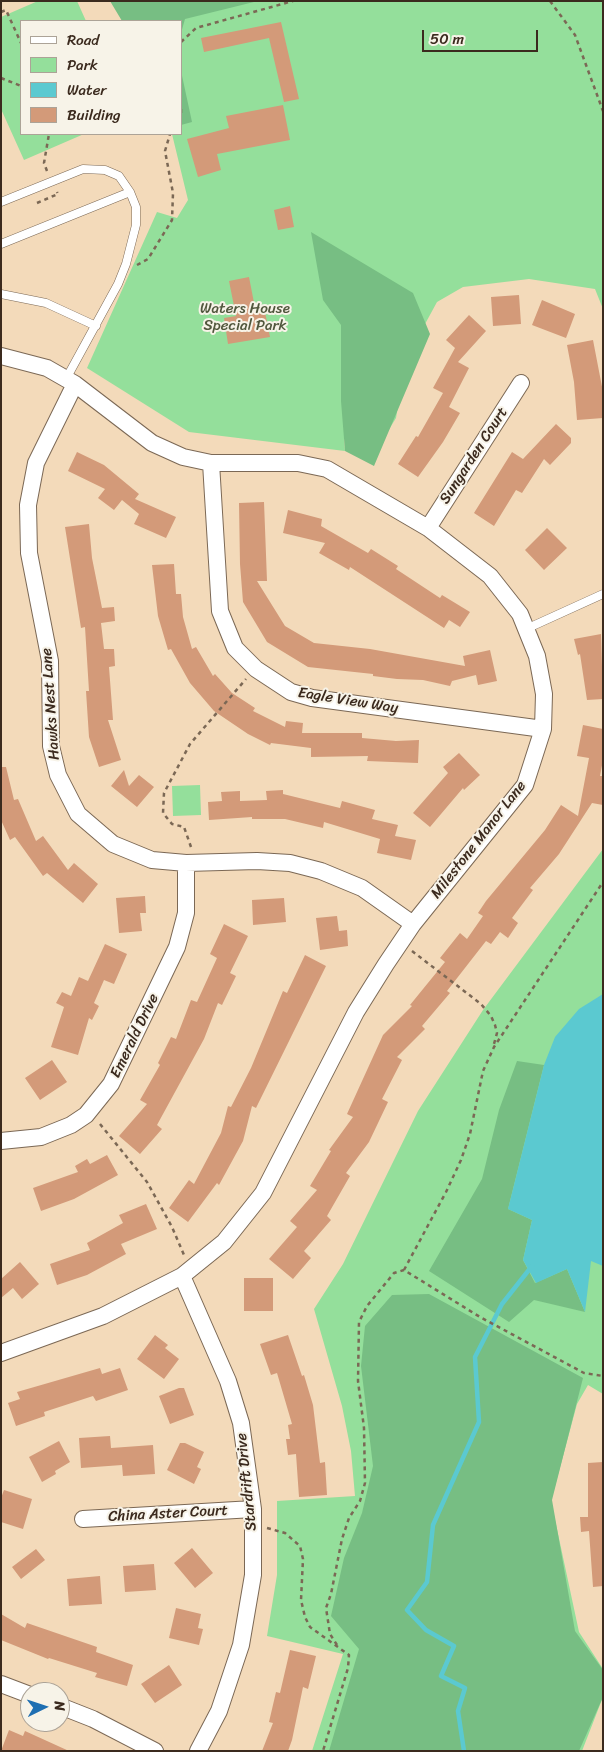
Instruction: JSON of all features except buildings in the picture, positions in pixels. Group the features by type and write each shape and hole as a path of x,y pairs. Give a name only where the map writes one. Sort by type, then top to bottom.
{"street":[{"name":"Milestone Manor Lane","path":"1,356 47,368 70,381 152,443 183,457 211,463 298,463 327,469 428,528 490,576 520,614 537,656 544,694 543,729 525,785 413,924 356,1012 264,1193 224,1242 182,1276 103,1316 1,1353"},
{"name":"Hawks Nest Lane","path":"70,381 36,463 28,505 29,553 50,661 51,746 58,775 78,814 113,844 152,860 186,863 257,861 290,863 321,870 362,888 413,924"},
{"name":"Sungarden Court","path":"428,528 521,383"},
{"name":"Eagle View Way","path":"211,463 220,611 236,648 256,669 291,692 312,698 543,729"},
{"name":"Emerald Drive","path":"1,1141 41,1137 71,1125 86,1115 112,1084 177,947 186,913 186,863"},
{"name":"Stardrift Drive","path":"182,1276 228,1381 236,1406 241,1423 253,1509 253,1575 241,1645 219,1711 198,1751"},
{"name":"China Aster Court","path":"83,1519 253,1509"},
{"path":"1,1684 20,1691"},
{"path":"70,1710 93,1718 155,1751"}],"lane":[{"path":"1,202 83,169 105,170 119,176 130,192 136,208 136,225 126,264 70,381"},
{"path":"1,244 130,192"},
{"path":"1,294 46,303 96,326"},
{"path":"526,629 603,594"}],"path":[{"path":"182,41 196,28 293,1"},
{"path":"550,1 575,35 603,111"},
{"path":"1,12 6,10 20,41"},
{"path":"1,78 20,86"},
{"path":"126,264 134,267 148,259 172,220 173,193 165,151 170,135"},
{"path":"186,863 192,851 190,841 184,827 172,824 163,813 164,793 190,744 256,669"},
{"path":"337,1645 330,1634 326,1608 331,1594 342,1539 349,1518 360,1501 365,1483 364,1428 358,1381 359,1322 367,1306 394,1273 404,1270 461,1160 470,1134 483,1071 494,1047 603,882"},
{"path":"401,943 481,1004 491,1016 495,1025 497,1033 494,1047"},
{"path":"86,1115 101,1125 147,1182 182,1247 185,1261 182,1276"},
{"path":"404,1270 480,1317 584,1372 603,1376"},
{"path":"253,1528 273,1529 285,1533 300,1546 302,1559 301,1600 305,1617 310,1627 349,1655 348,1668 323,1751"}],"green space":[{"path":"38,1 77,1 86,20 20,20 20,135 82,135 24,160 1,109 1,17"},
{"path":"110,1 258,1 185,19 182,30 182,20 121,20"},
{"name":"Waters House Special Park","path":"141,1 603,1 603,309 595,289 529,279 463,287 437,302 406,359 396,418 374,454 344,438 345,451 189,432 87,368 157,212 177,218 188,200 172,135 182,135 182,20"},
{"path":"182,76 192,122 182,125"},
{"path":"311,232 413,293 430,334 374,466 345,451 341,401 341,325 323,300"},
{"path":"200,785 201,815 173,816 172,786"},
{"path":"603,849 603,1394 588,1385 577,1404 551,1501 579,1632 603,1669 603,1697 582,1751 312,1751 343,1654 267,1636 277,1575 277,1501 355,1496 351,1451 342,1406 314,1309 343,1264 418,1111 483,1010"},
{"path":"517,1061 544,1065 508,1209 532,1220 523,1260 535,1283 567,1269 585,1312 534,1300 509,1322 429,1271 482,1179 499,1110"},
{"path":"429,1294 583,1378 552,1500 575,1631 603,1670 603,1697 579,1751 329,1751 359,1649 331,1616 344,1558 362,1513 373,1466 361,1366 365,1326 392,1295"}],"water":[{"path":"603,994 603,1266 591,1261 585,1312 567,1269 536,1283 523,1260 532,1220 508,1209 544,1065 555,1037 579,1009"}],"waterway":[{"path":"464,1751 458,1711 465,1688 441,1676 454,1646 426,1630 407,1610 427,1582 433,1525 479,1422 475,1357 502,1304 532,1266"}]}
